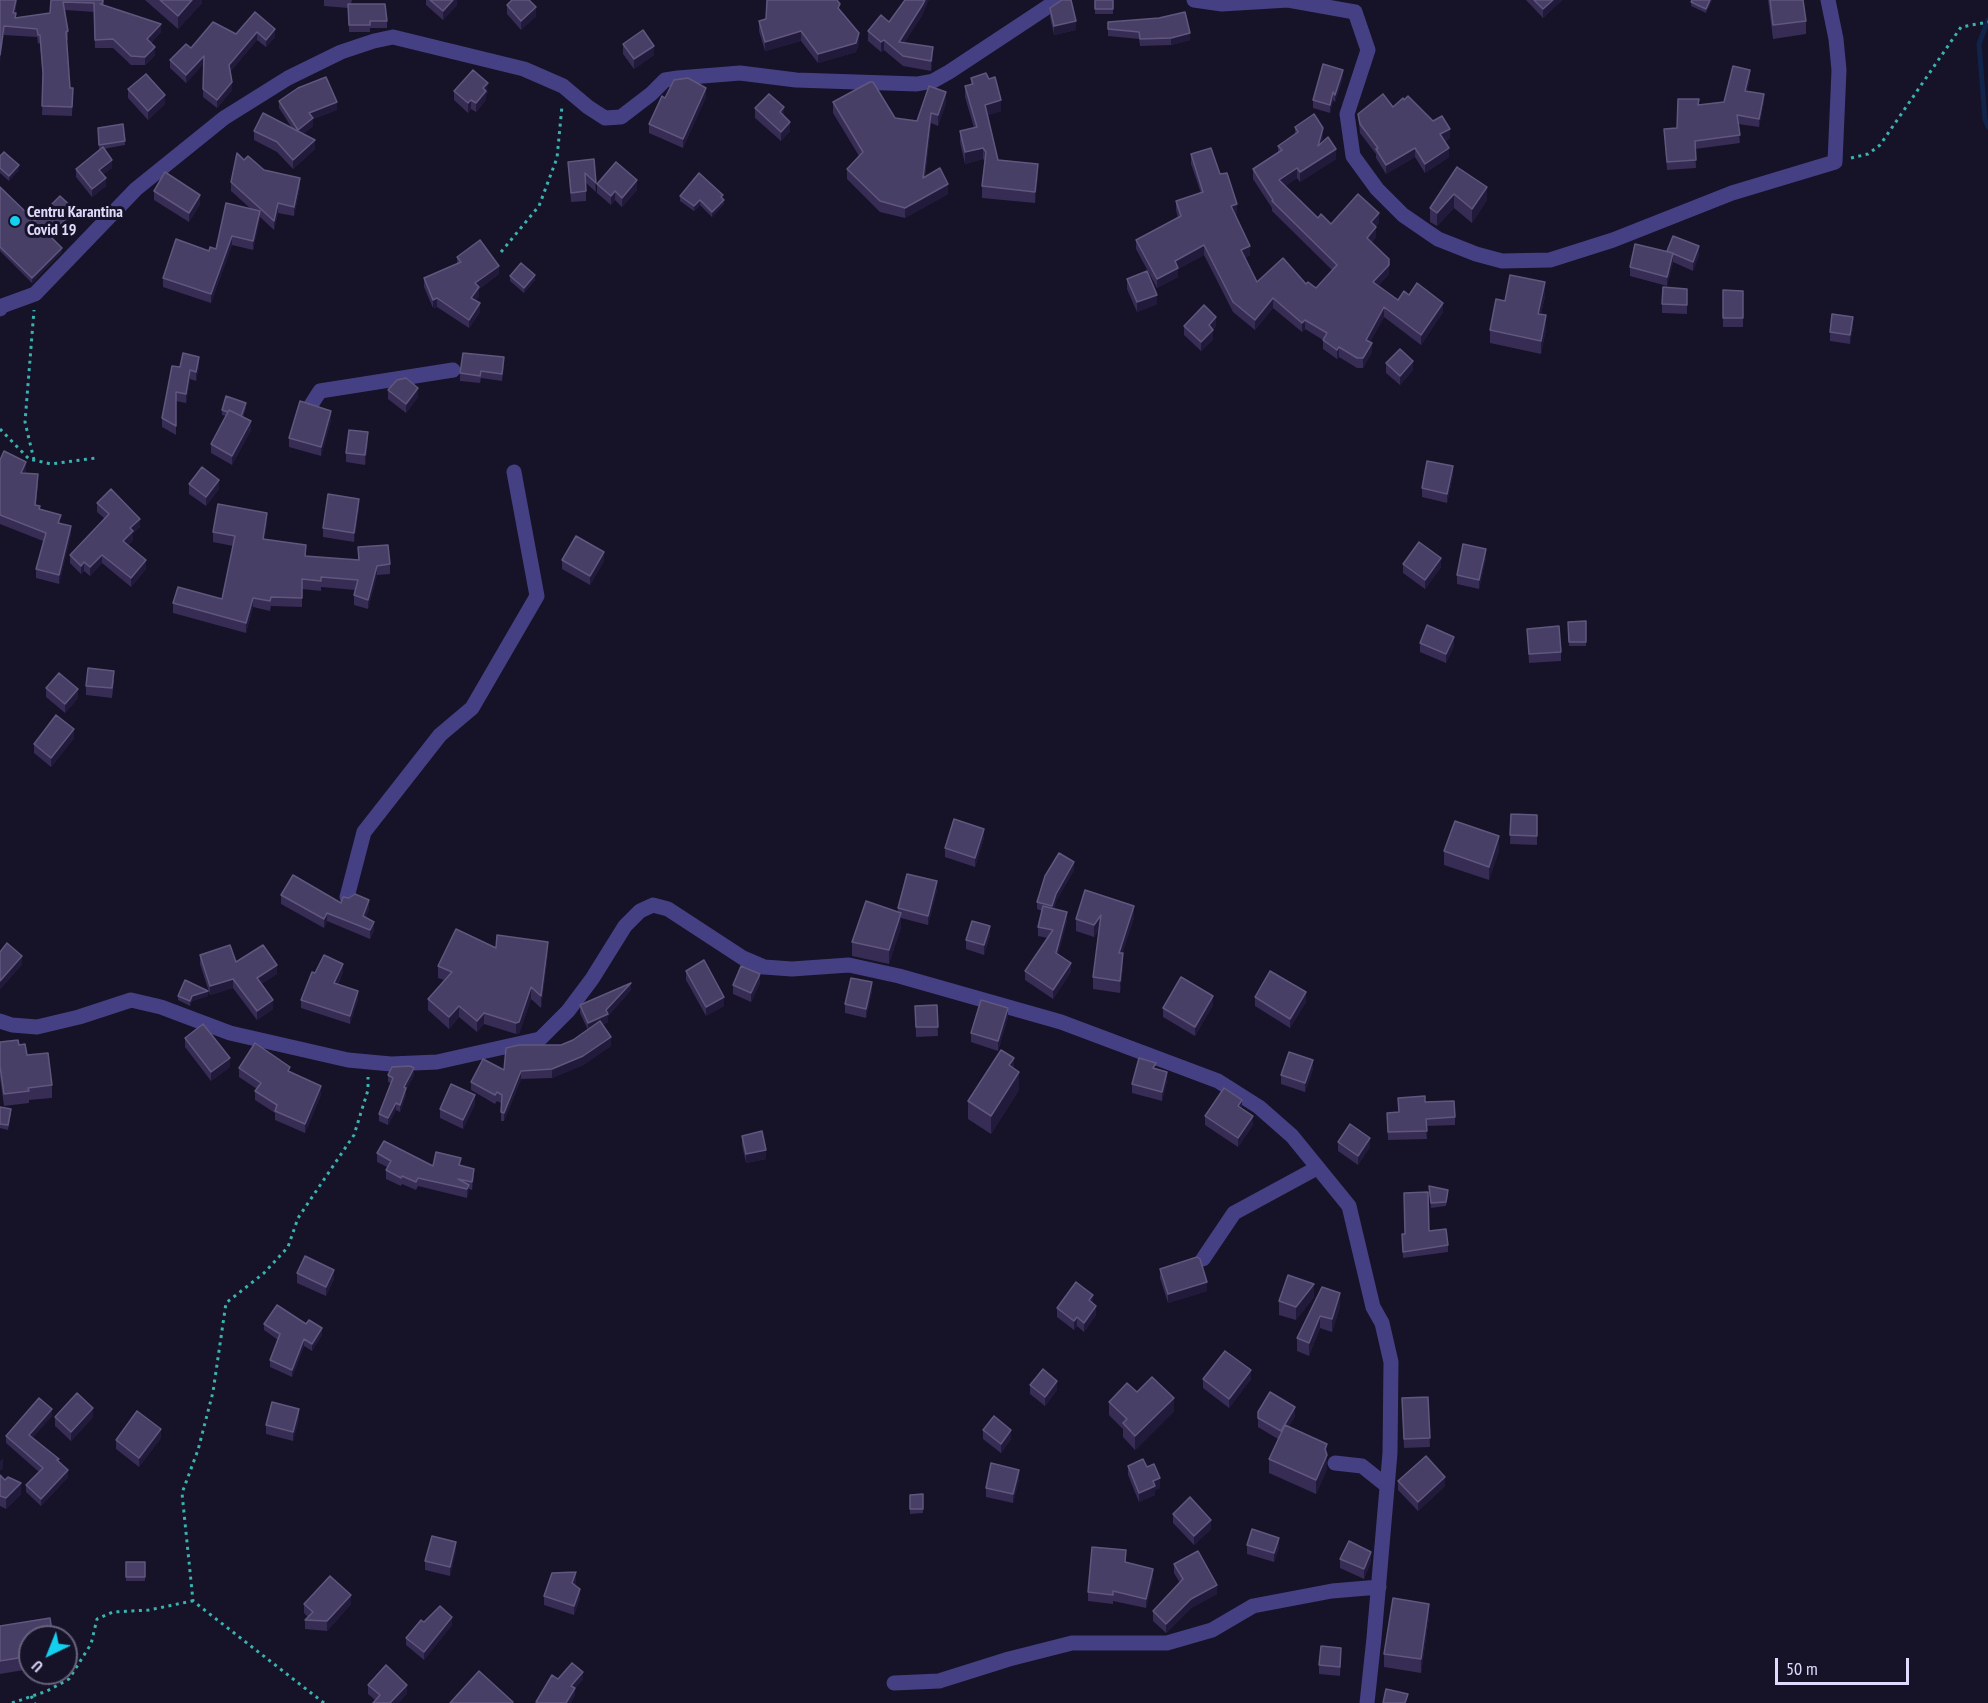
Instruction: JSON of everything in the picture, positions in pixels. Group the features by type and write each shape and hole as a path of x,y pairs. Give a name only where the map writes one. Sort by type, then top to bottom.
{"street":[{"path":"1,305 35,294 136,189 224,118 288,78 341,52 374,41 393,37 524,69 563,86 605,118 621,117 665,80 678,78 740,73 796,80 917,84 933,81 1058,0"},
{"path":"1194,0 1222,4 1288,0 1355,12 1368,50 1347,114 1353,156 1377,189 1403,215 1438,239 1476,254 1502,261 1550,260 1613,240 1732,193 1835,162 1839,70 1836,39 1828,0"},
{"path":"311,405 320,391 453,370"},
{"path":"347,897 364,832 440,735 472,708 537,596 514,472"},
{"path":"0,1021 12,1025 37,1027 79,1017 131,1000 161,1006 230,1033 348,1060 391,1064 437,1062 540,1040 568,1011 625,926 640,911 653,905 668,909 743,958 764,967 792,969 849,965 899,976 1062,1022 1218,1081 1259,1107 1292,1136 1349,1206 1373,1308 1382,1323 1391,1362 1390,1453 1367,1703"},
{"path":"1203,1259 1234,1213 1317,1168"},
{"path":"1335,1463 1362,1466 1387,1486"},
{"path":"894,1683 939,1681 1009,1659 1072,1643 1167,1642 1212,1630 1252,1606 1332,1591 1379,1587"}],"path":[{"path":"1835,162 1868,154 1880,145 1961,27 1988,22"},
{"path":"501,252 539,206 557,158 563,86"},
{"path":"34,460 25,422 35,294"},
{"path":"0,429 29,459 51,464 96,458"},
{"path":"324,1703 193,1601 182,1493 198,1450 213,1392 226,1303 264,1272 288,1247 298,1218 354,1135 368,1090 368,1062"},
{"path":"12,1703 47,1691 69,1679 91,1644 97,1619 113,1612 149,1610 193,1601"},
{"path":"31,1696 35,1703"}],"building":[{"path":"0,0 16,0 13,13 16,13 15,18 50,13 51,0 103,0 100,4 161,24 147,39 155,47 145,57 131,56 113,39 95,40 94,3 63,2 68,31 66,32 70,88 73,88 72,107 42,106 43,73 40,35 37,29 4,26 0,55"},
{"path":"160,0 192,0 178,16"},
{"path":"430,0 453,0 443,11"},
{"path":"512,0 529,0 536,7 521,21 507,5"},
{"path":"767,0 837,0 840,4 838,8 859,33 856,43 818,54 801,31 765,42 759,21 766,19"},
{"path":"905,0 925,0 899,42 933,47 931,61 903,56 884,40 881,42 868,31 881,15 889,22"},
{"path":"1062,0 1071,0 1076,21 1054,26 1050,8"},
{"path":"1095,0 1113,0 1113,9 1095,9"},
{"path":"1534,0 1553,0 1543,9"},
{"path":"1692,0 1710,0 1706,9 1691,2"},
{"path":"1770,0 1803,0 1806,21 1773,25"},
{"path":"348,4 385,4 387,21 370,21 370,25 349,25"},
{"path":"255,12 275,29 266,40 257,32 229,65 232,82 217,100 203,89 204,56 186,75 170,60 186,44 191,48 213,22 236,34"},
{"path":"1185,12 1190,33 1171,38 1140,39 1139,32 1108,29 1108,22 1159,18"},
{"path":"643,30 654,46 634,59 623,44"},
{"path":"1323,64 1343,70 1330,105 1313,100"},
{"path":"1733,66 1750,70 1745,91 1764,94 1759,119 1737,115 1740,135 1695,141 1696,160 1667,162 1664,129 1677,128 1678,99 1699,99 1698,105 1724,102"},
{"path":"473,70 488,83 483,88 486,91 476,103 471,100 468,103 454,91"},
{"path":"986,73 989,79 995,77 1001,100 985,105 998,160 1038,164 1035,192 982,186 986,152 983,148 965,152 960,131 977,127 965,86 973,84 971,78"},
{"path":"146,74 165,95 148,111 128,89"},
{"path":"326,77 337,102 309,113 313,118 298,130 279,101 298,88"},
{"path":"688,78 706,88 683,139 649,124 662,96 665,98 674,80"},
{"path":"873,82 895,118 917,121 929,86 946,92 938,115 931,113 923,178 940,168 948,184 905,208 880,201 847,169 863,152 833,102"},
{"path":"769,94 784,107 780,112 790,122 781,132 755,108"},
{"path":"1383,94 1393,107 1408,96 1433,121 1442,116 1450,129 1440,134 1449,148 1425,164 1415,148 1386,165 1376,149 1378,148 1360,124 1358,114"},
{"path":"263,113 315,140 293,160 277,142 254,131"},
{"path":"1314,114 1323,128 1318,146 1328,137 1336,149 1300,172 1297,168 1279,180 1318,218 1321,214 1331,224 1358,194 1379,213 1371,222 1376,227 1367,238 1389,259 1389,265 1373,282 1398,300 1404,291 1409,295 1417,283 1443,303 1421,335 1384,307 1366,340 1372,343 1363,358 1357,358 1339,347 1337,350 1323,340 1327,333 1305,320 1302,323 1273,298 1255,320 1233,302 1204,245 1175,261 1178,268 1157,279 1136,240 1181,216 1176,201 1203,192 1191,154 1211,148 1220,174 1227,173 1237,204 1231,206 1250,246 1241,250 1257,282 1283,258 1306,284 1308,282 1316,288 1337,265 1272,201 1253,169 1282,150 1278,146 1298,132 1295,127"},
{"path":"123,124 125,141 99,145 98,128"},
{"path":"103,147 112,160 99,170 106,178 92,189 76,169"},
{"path":"4,152 19,165 9,176 0,168 0,156"},
{"path":"237,153 244,160 248,156 264,170 300,178 294,207 278,203 274,221 231,182"},
{"path":"594,159 596,183 585,173 586,191 571,193 568,162"},
{"path":"616,162 637,180 622,198 615,191 611,196 597,184"},
{"path":"1457,167 1487,187 1472,209 1454,194 1437,213 1430,208"},
{"path":"165,172 200,195 189,213 154,191"},
{"path":"699,173 723,195 721,197 724,200 712,212 700,200 694,206 680,196"},
{"name":"Centru Karantina Covid 19","path":"0,187 35,221 60,196 75,210 49,235 62,248 32,278 0,247"},
{"path":"226,203 260,211 253,241 232,236 211,294 163,278 176,239 209,251 210,247 216,249"},
{"path":"1673,236 1699,246 1693,262 1667,251"},
{"path":"480,240 499,266 475,283 479,287 471,298 480,303 469,320 437,298 433,300 424,278 461,262 457,257"},
{"path":"1635,244 1673,253 1667,277 1630,267"},
{"path":"521,263 535,275 524,288 510,276"},
{"path":"1147,271 1157,295 1137,302 1127,279"},
{"path":"1510,275 1545,282 1538,314 1546,315 1541,341 1490,330 1496,299 1505,301"},
{"path":"1663,287 1687,289 1687,305 1662,304"},
{"path":"1723,290 1743,291 1743,318 1723,318"},
{"path":"1204,305 1216,317 1209,325 1213,330 1201,342 1184,326"},
{"path":"1832,314 1853,317 1850,335 1830,332"},
{"path":"1400,349 1413,361 1400,376 1386,363"},
{"path":"183,353 199,357 196,372 190,370 186,394 176,392 176,426 162,418 172,366 180,367"},
{"path":"463,353 504,357 502,374 481,371 480,376 460,373"},
{"path":"406,378 418,388 406,404 388,390 397,380"},
{"path":"226,396 246,403 241,416 229,410 228,412 222,410"},
{"path":"300,401 331,411 321,447 289,438"},
{"path":"229,410 251,421 232,456 211,444"},
{"path":"349,430 368,432 365,455 346,453"},
{"path":"4,451 26,462 21,473 38,474 35,505 40,506 39,509 61,515 58,523 71,526 59,575 36,569 46,533 0,515 0,460"},
{"path":"1427,461 1453,466 1447,494 1422,488"},
{"path":"202,467 219,480 206,497 189,484"},
{"path":"111,489 140,519 130,528 133,531 123,541 146,560 131,578 102,555 90,567 84,562 81,566 70,555 109,514 97,503"},
{"path":"328,494 359,499 354,533 323,528"},
{"path":"218,504 267,513 263,539 306,545 305,556 359,560 358,547 388,545 390,564 377,566 368,600 354,595 358,580 321,577 321,581 302,579 302,598 271,597 270,601 253,598 246,623 173,603 178,587 222,599 235,536 213,532"},
{"path":"576,536 604,552 590,576 562,560"},
{"path":"1419,542 1441,558 1425,580 1403,564"},
{"path":"1463,544 1486,549 1479,580 1457,575"},
{"path":"1586,621 1586,642 1569,642 1568,622"},
{"path":"1427,625 1454,637 1446,654 1420,643"},
{"path":"1559,626 1561,652 1529,654 1527,629"},
{"path":"88,668 114,671 112,688 86,686"},
{"path":"59,673 78,689 65,704 46,688"},
{"path":"56,715 74,729 51,758 34,744"},
{"path":"1511,814 1537,815 1537,836 1510,835"},
{"path":"954,819 984,829 975,858 945,848"},
{"path":"1455,821 1499,836 1489,867 1444,851"},
{"path":"1059,853 1074,862 1052,906 1037,902 1045,876"},
{"path":"907,874 937,881 928,916 898,908"},
{"path":"293,875 341,903 343,897 349,898 355,894 369,900 363,916 374,922 370,930 327,913 324,919 281,895"},
{"path":"1085,890 1134,906 1119,953 1123,953 1120,981 1093,977 1101,915 1094,925 1076,919"},
{"path":"866,901 901,913 889,950 852,942"},
{"path":"1043,906 1067,912 1056,953 1071,963 1053,990 1025,971 1053,930 1038,927"},
{"path":"972,921 990,926 984,945 966,940"},
{"path":"456,929 496,948 497,935 548,942 541,996 531,987 519,1022 484,1013 477,1021 459,1006 449,1017 428,999 452,972 438,966"},
{"path":"7,943 22,956 0,981 0,952"},
{"path":"230,945 236,962 263,945 277,965 257,978 273,1000 257,1011 233,979 210,986 200,955"},
{"path":"324,955 343,964 334,983 358,991 350,1016 301,1000 312,972 315,973"},
{"path":"704,960 724,997 706,1007 686,971"},
{"path":"741,966 760,974 751,993 733,985"},
{"path":"1270,971 1306,992 1290,1019 1255,997"},
{"path":"1181,977 1213,996 1195,1027 1163,1008"},
{"path":"851,978 872,982 866,1009 845,1004"},
{"path":"185,980 208,991 192,996 190,1001 178,996"},
{"path":"631,983 606,1010 608,1014 588,1023 580,1005"},
{"path":"981,1000 1008,1008 998,1041 971,1033"},
{"path":"937,1005 938,1027 916,1027 915,1006"},
{"path":"600,1021 611,1037 583,1056 552,1069 521,1071 504,1113 501,1112 502,1095 497,1092 495,1095 471,1082 483,1059 504,1070 506,1048 519,1045 561,1045 573,1040"},
{"path":"203,1024 230,1058 211,1072 185,1038"},
{"path":"18,1040 19,1045 25,1044 27,1055 48,1053 52,1085 4,1094 0,1066 0,1042"},
{"path":"255,1043 290,1067 288,1071 321,1086 305,1124 275,1111 277,1105 255,1091 261,1083 239,1068"},
{"path":"1001,1050 1014,1058 1009,1065 1019,1072 991,1116 968,1101"},
{"path":"1289,1052 1313,1060 1305,1083 1281,1075"},
{"path":"1139,1058 1156,1063 1153,1068 1167,1072 1162,1092 1132,1084"},
{"path":"410,1066 414,1068 404,1087 406,1088 400,1105 396,1103 388,1118 379,1114 393,1078 388,1075 392,1067"},
{"path":"451,1084 475,1095 463,1120 440,1109"},
{"path":"1224,1088 1242,1100 1238,1106 1253,1116 1238,1138 1205,1116"},
{"path":"1425,1096 1425,1102 1454,1101 1455,1117 1426,1119 1427,1131 1388,1132 1387,1113 1399,1112 1398,1098"},
{"path":"0,1107 11,1109 8,1125 0,1124"},
{"path":"1350,1124 1370,1138 1358,1156 1338,1142"},
{"path":"762,1131 766,1150 746,1154 742,1136"},
{"path":"384,1141 433,1166 436,1152 461,1158 459,1165 474,1169 472,1182 458,1179 469,1185 467,1189 418,1178 416,1182 402,1176 401,1178 386,1170 391,1161 377,1153"},
{"path":"1429,1186 1448,1190 1446,1202 1431,1203"},
{"path":"1428,1192 1429,1231 1446,1229 1448,1245 1403,1252 1404,1193"},
{"path":"305,1256 334,1270 326,1287 297,1273"},
{"path":"1197,1257 1200,1259 1207,1282 1168,1294 1160,1269"},
{"path":"1288,1275 1314,1284 1296,1307 1279,1301"},
{"path":"1076,1282 1093,1295 1089,1300 1096,1306 1084,1323 1077,1317 1074,1321 1057,1308"},
{"path":"1322,1287 1340,1293 1332,1319 1320,1316 1309,1343 1297,1338"},
{"path":"277,1305 306,1324 309,1320 322,1328 312,1344 304,1339 292,1370 270,1360 280,1334 264,1324"},
{"path":"1225,1351 1251,1370 1229,1399 1203,1379"},
{"path":"1043,1369 1057,1381 1045,1397 1030,1385"},
{"path":"1152,1377 1174,1398 1135,1436 1123,1423 1127,1419 1109,1402 1127,1383 1137,1392"},
{"path":"1270,1392 1295,1407 1281,1431 1258,1418 1258,1412"},
{"path":"77,1393 93,1408 71,1432 55,1417"},
{"path":"1428,1397 1430,1438 1404,1439 1402,1398"},
{"path":"39,1398 52,1409 29,1435 59,1459 57,1460 68,1470 41,1499 26,1485 43,1468 6,1436"},
{"path":"272,1402 299,1409 293,1432 266,1425"},
{"path":"137,1411 161,1429 139,1458 116,1440"},
{"path":"994,1416 1011,1430 1001,1444 983,1430"},
{"path":"1285,1425 1327,1444 1325,1449 1327,1455 1316,1480 1269,1459"},
{"path":"1426,1456 1445,1477 1418,1502 1398,1481"},
{"path":"1143,1459 1147,1467 1154,1464 1160,1478 1153,1481 1155,1486 1139,1493 1128,1466"},
{"path":"991,1463 1019,1470 1013,1494 986,1488"},
{"path":"0,1475 5,1480 8,1477 21,1483 6,1498 0,1496"},
{"path":"923,1494 923,1509 910,1509 910,1495"},
{"path":"1190,1497 1211,1520 1194,1536 1173,1514"},
{"path":"1252,1529 1279,1538 1274,1553 1247,1545"},
{"path":"432,1536 456,1542 450,1567 425,1561"},
{"path":"1349,1541 1371,1552 1364,1569 1340,1559"},
{"path":"1092,1547 1126,1550 1125,1562 1153,1569 1146,1599 1113,1591 1113,1595 1088,1592"},
{"path":"1198,1551 1217,1585 1191,1599 1166,1624 1153,1611 1183,1579 1174,1564"},
{"path":"126,1562 145,1562 145,1577 126,1577"},
{"path":"576,1572 572,1583 580,1589 574,1606 544,1596 552,1573"},
{"path":"330,1576 351,1595 327,1621 305,1620 313,1612 304,1604"},
{"path":"1393,1598 1429,1604 1421,1659 1384,1654"},
{"path":"440,1606 452,1617 424,1652 406,1638 421,1620 424,1622"},
{"path":"50,1618 51,1625 18,1625 18,1658 0,1661 0,1626"},
{"path":"1321,1646 1341,1648 1340,1667 1319,1665"},
{"path":"572,1663 583,1672 571,1686 575,1688 566,1703 536,1702 552,1675 558,1679"},
{"path":"386,1665 407,1685 390,1703 373,1703 380,1695 368,1685"},
{"path":"479,1671 513,1702 450,1703"},
{"path":"1386,1689 1408,1694 1405,1703 1383,1703"}],"waterway":[{"path":"1988,20 1979,44 1985,119 1988,127"}],"place":[{"name":"Centru Karantina Covid 19","path":"15,221"}]}
